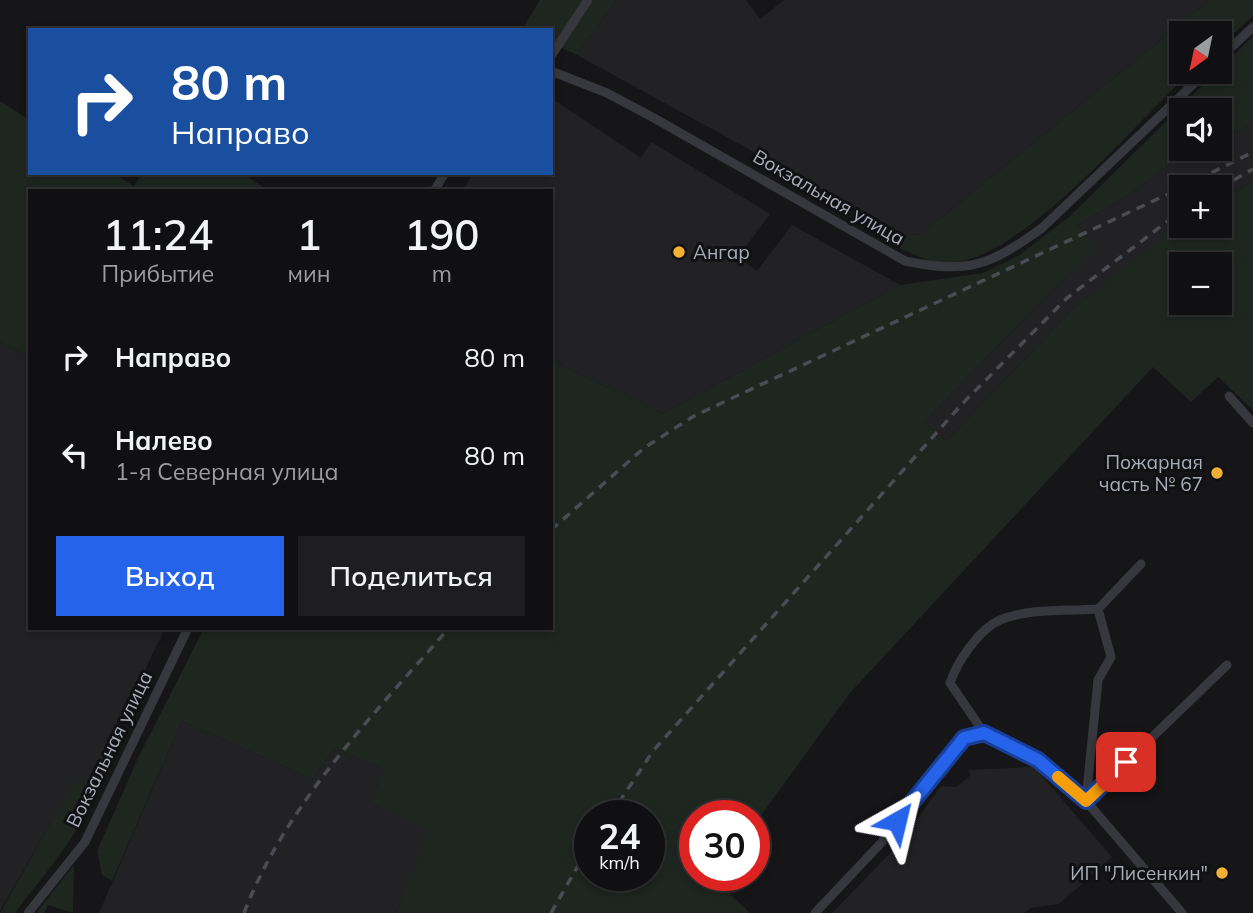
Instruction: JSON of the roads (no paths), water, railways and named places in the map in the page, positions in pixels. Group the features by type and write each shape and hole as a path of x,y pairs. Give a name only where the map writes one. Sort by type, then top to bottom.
{"street":[{"path":"553,53 588,0"},
{"path":"1232,47 1253,27"},
{"name":"Вокзальная улица","path":"553,72 607,93 642,111 905,261 945,269 980,265 1015,247 1042,228 1193,84"},
{"path":"1229,396 1253,423"},
{"path":"1142,564 1098,609 1030,613 998,620 959,658 950,682 984,733 1038,760 1086,801 1182,913"},
{"path":"1086,801 1098,680 1111,657 1098,609"},
{"name":"Вокзальная улица","path":"28,913 85,842 187,630"},
{"path":"1086,801 1227,665"},
{"path":"815,913 882,842 964,738 984,733"}],"railway":[{"path":"1207,175 1253,152"},
{"path":"1232,181 1253,169"},
{"path":"553,528 644,448 694,416 1169,194"},
{"path":"621,800 653,751 963,403 1067,298 1169,220"},
{"path":"244,913 262,873 307,798 362,728 447,630"},
{"path":"551,913 574,873"}],"place":[{"name":"Ангар","path":"679,252"},
{"name":"Пожарная часть № 67","path":"1217,473"},
{"name":"ИП \"Лисенкин\"","path":"1222,873"}]}
